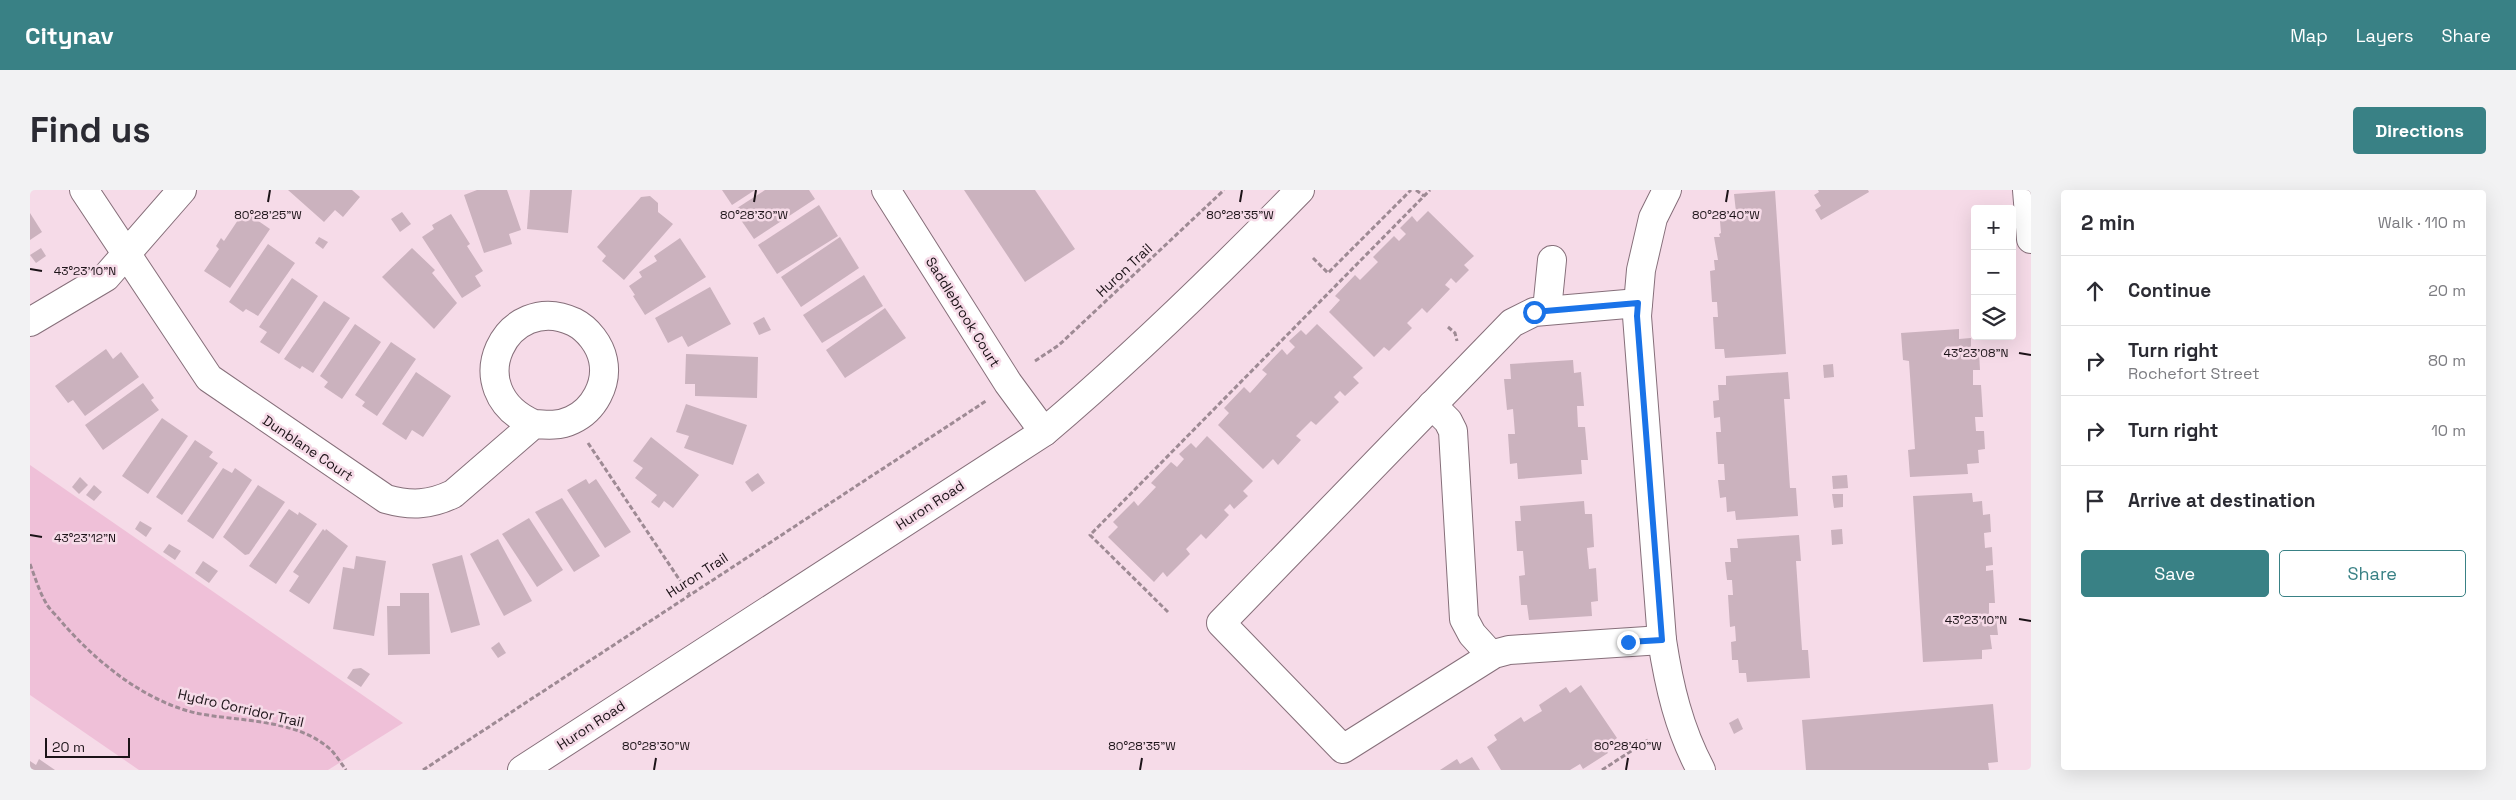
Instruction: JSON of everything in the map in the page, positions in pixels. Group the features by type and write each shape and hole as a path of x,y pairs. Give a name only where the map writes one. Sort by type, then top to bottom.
{"street":[{"name":"Dunblane Court","path":"84,190 209,378 386,499 415,504 440,500 454,494 534,424"},
{"path":"30,322 106,277 182,190"},
{"name":"Saddlebrook Court","path":"886,190 1008,383 1044,432"},
{"name":"Huron Road","path":"522,770 1044,432 1091,392 1199,292 1300,190"},
{"path":"1667,190 1653,218 1641,270 1638,326 1662,640 1668,679 1678,716 1701,770"},
{"path":"2027,190 2031,239"},
{"path":"1547,310 1552,260"},
{"path":"1638,303 1534,312 1512,323 1221,623 1343,749 1491,655 1509,650 1662,640"},
{"path":"544,316 565,318 582,326 597,343 604,361 602,385 594,403 572,420 554,425 534,424 521,418 506,405 497,389 494,370 499,347 510,332 525,321 544,316"},
{"path":"1432,406 1448,421 1453,431 1464,619 1472,634 1491,655"}],"path":[{"name":"Huron Trail","path":"1035,361 1059,345 1224,190"},
{"path":"1313,258 1328,274 1410,190"},
{"path":"1416,190 1424,196"},
{"path":"1168,612 1090,535 1430,190"},
{"name":"Huron Trail","path":"423,770 986,401"},
{"path":"572,420 689,594"},
{"name":"Hydro Corridor Trail","path":"30,564 46,604 69,630 96,657 142,690 166,703 195,713 283,727 310,735 330,749 346,770"},
{"path":"1602,770 1648,740"}],"shaded area":[{"path":"30,465 403,723 328,770 139,770 30,695"}],"building":[{"path":"288,190 352,190 360,197 343,217 335,210 324,222"},
{"path":"477,190 507,190 521,230 509,234 512,244 484,253 464,195"},
{"path":"530,190 572,190 568,233 527,229"},
{"path":"722,190 755,190 732,205"},
{"path":"765,190 809,190 815,199 754,239 734,210"},
{"path":"964,190 1035,190 1075,249 1025,282"},
{"path":"1818,190 1868,190 1869,192 1821,220 1815,210 1821,206 1814,195 1819,192"},
{"path":"1775,191 1786,354 1725,358 1724,349 1715,349 1713,317 1718,317 1717,302 1712,302 1710,271 1715,270 1714,260 1718,260 1714,237 1720,237 1720,221 1725,220 1725,213 1736,212 1734,194"},
{"path":"650,196 658,203 658,212 673,224 624,280 602,261 606,256 597,247 641,197"},
{"path":"819,205 838,236 777,274 758,245"},
{"path":"244,211 270,229 230,288 204,271 219,249 216,246 221,238 224,241"},
{"path":"1428,211 1474,256 1464,265 1469,270 1456,283 1451,278 1445,285 1450,289 1427,313 1422,308 1407,323 1412,328 1389,351 1384,347 1374,357 1329,312 1340,300 1335,296 1355,275 1360,280 1378,262 1373,257 1394,236 1399,241 1406,234 1400,228 1412,216 1417,222"},
{"path":"402,212 411,224 400,232 391,219"},
{"path":"30,213 42,232 30,240"},
{"path":"451,214 470,244 467,246 483,271 475,276 481,286 462,298 422,237 434,229 432,225"},
{"path":"319,237 328,242 323,249 315,243"},
{"path":"840,237 859,268 801,307 781,277"},
{"path":"680,238 706,277 645,315 629,286 642,277 639,272 657,261 654,256"},
{"path":"268,244 295,263 258,316 246,309 243,312 229,302"},
{"path":"41,248 46,256 36,263 30,255"},
{"path":"412,248 435,270 432,273 457,303 434,329 382,277"},
{"path":"864,275 883,306 822,343 803,315"},
{"path":"292,278 318,296 279,354 260,342 267,332 259,327"},
{"path":"710,287 731,324 688,347 682,336 668,343 655,318"},
{"path":"324,301 350,318 313,373 302,366 300,369 284,359"},
{"path":"885,308 906,338 845,378 826,350"},
{"path":"764,317 771,330 759,335 753,323"},
{"path":"355,324 381,342 342,399 324,387 328,382 320,376"},
{"path":"1317,324 1363,368 1353,377 1359,383 1345,396 1340,391 1334,397 1339,402 1316,425 1311,421 1296,436 1301,440 1278,465 1273,459 1263,469 1218,425 1229,413 1224,408 1244,387 1250,393 1267,374 1262,370 1282,349 1287,355 1295,347 1289,341 1301,330 1306,335"},
{"path":"1959,329 1959,339 1971,338 1971,352 1979,352 1980,370 1973,370 1973,385 1981,385 1983,417 1975,417 1976,431 1984,431 1985,449 1978,450 1979,463 1967,464 1968,474 1910,477 1908,450 1915,449 1909,361 1903,360 1901,333"},
{"path":"391,342 416,359 377,416 362,406 365,402 355,395"},
{"path":"106,349 113,359 121,352 139,377 85,416 73,400 68,403 55,386"},
{"path":"686,354 758,357 757,398 695,396 695,384 685,384"},
{"path":"1573,360 1574,373 1581,372 1584,406 1577,406 1578,427 1585,427 1588,460 1581,460 1582,474 1518,479 1517,463 1510,464 1508,434 1515,434 1513,409 1507,410 1504,379 1511,379 1510,364"},
{"path":"1833,364 1834,377 1824,378 1823,365"},
{"path":"416,372 451,396 423,437 412,430 406,440 382,424"},
{"path":"1788,372 1790,399 1784,399 1790,488 1796,488 1798,516 1736,520 1735,511 1727,512 1726,497 1720,498 1718,480 1725,480 1724,464 1718,464 1716,432 1721,432 1720,417 1714,418 1713,401 1719,400 1718,385 1726,385 1726,376"},
{"path":"143,383 154,398 151,400 159,410 103,450 85,425"},
{"path":"686,404 747,425 733,465 684,448 689,436 676,432"},
{"path":"162,418 188,436 148,494 122,476"},
{"path":"1207,436 1253,481 1243,491 1248,496 1234,509 1230,504 1224,510 1229,515 1206,539 1201,534 1186,549 1190,554 1167,577 1163,572 1154,582 1108,537 1118,527 1113,522 1134,501 1138,506 1156,487 1151,483 1171,462 1177,467 1184,459 1179,454 1191,443 1196,448"},
{"path":"651,437 699,475 673,508 664,501 659,508 651,502 657,495 635,478 643,468 633,461"},
{"path":"195,440 213,452 209,457 218,463 182,515 156,497"},
{"path":"223,468 232,473 235,468 252,480 213,539 187,521"},
{"path":"758,473 765,483 752,492 745,482"},
{"path":"1847,475 1848,488 1833,489 1832,476"},
{"path":"80,477 88,485 79,494 72,487"},
{"path":"586,479 589,484 596,479 631,532 605,548 567,490"},
{"path":"94,485 102,492 94,501 86,495"},
{"path":"258,485 285,502 249,554 245,555 223,537"},
{"path":"1972,493 1973,502 1982,501 1983,515 1990,514 1991,532 1984,533 1985,548 1992,547 1993,565 1986,566 1986,571 1993,570 1995,603 1989,603 1989,617 1996,617 1998,635 1990,635 1992,649 1982,650 1982,659 1923,662 1913,496"},
{"path":"1832,494 1843,494 1843,507 1834,508"},
{"path":"562,498 600,556 574,572 535,512"},
{"path":"1584,501 1585,514 1592,514 1594,547 1587,548 1589,569 1596,568 1598,601 1591,602 1592,616 1529,620 1527,605 1521,605 1519,576 1525,575 1523,551 1517,551 1515,521 1521,521 1520,506"},
{"path":"289,509 298,515 299,512 317,524 276,584 249,566"},
{"path":"529,518 563,570 537,587 502,534"},
{"path":"140,521 152,528 146,537 135,529"},
{"path":"323,529 325,531 326,529 348,546 309,604 289,591 299,576 293,572"},
{"path":"1842,529 1843,544 1832,545 1831,530"},
{"path":"1799,535 1801,561 1796,561 1802,650 1808,650 1810,678 1747,682 1746,673 1739,673 1738,660 1732,660 1731,642 1736,641 1735,626 1730,627 1728,595 1733,595 1732,580 1727,580 1725,562 1731,562 1730,548 1738,548 1737,539"},
{"path":"498,539 532,601 504,616 470,554"},
{"path":"169,544 181,551 175,560 163,552"},
{"path":"462,555 480,625 451,633 432,564"},
{"path":"356,556 386,561 374,636 333,629 343,567 354,569"},
{"path":"203,561 218,571 209,583 195,573"},
{"path":"400,593 429,593 430,654 388,655 387,606 400,606"},
{"path":"499,642 506,653 498,658 491,648"},
{"path":"361,668 370,674 361,687 347,678 353,669"},
{"path":"1581,685 1617,738 1604,748 1608,753 1583,769 1580,764 1570,770 1501,770 1487,747 1497,740 1494,735 1521,717 1524,722 1542,711 1539,705 1566,687 1570,693"},
{"path":"1993,704 1998,762 1988,763 1989,770 1806,770 1802,720"},
{"path":"1738,718 1743,729 1734,734 1729,723"},
{"path":"1472,757 1480,770 1440,770 1457,759 1460,764"},
{"path":"39,759 55,770 30,770 30,761 36,765"}],"route":[{"path":"1534,312 1638,303 1637,316 1662,640 1628,642"}]}
